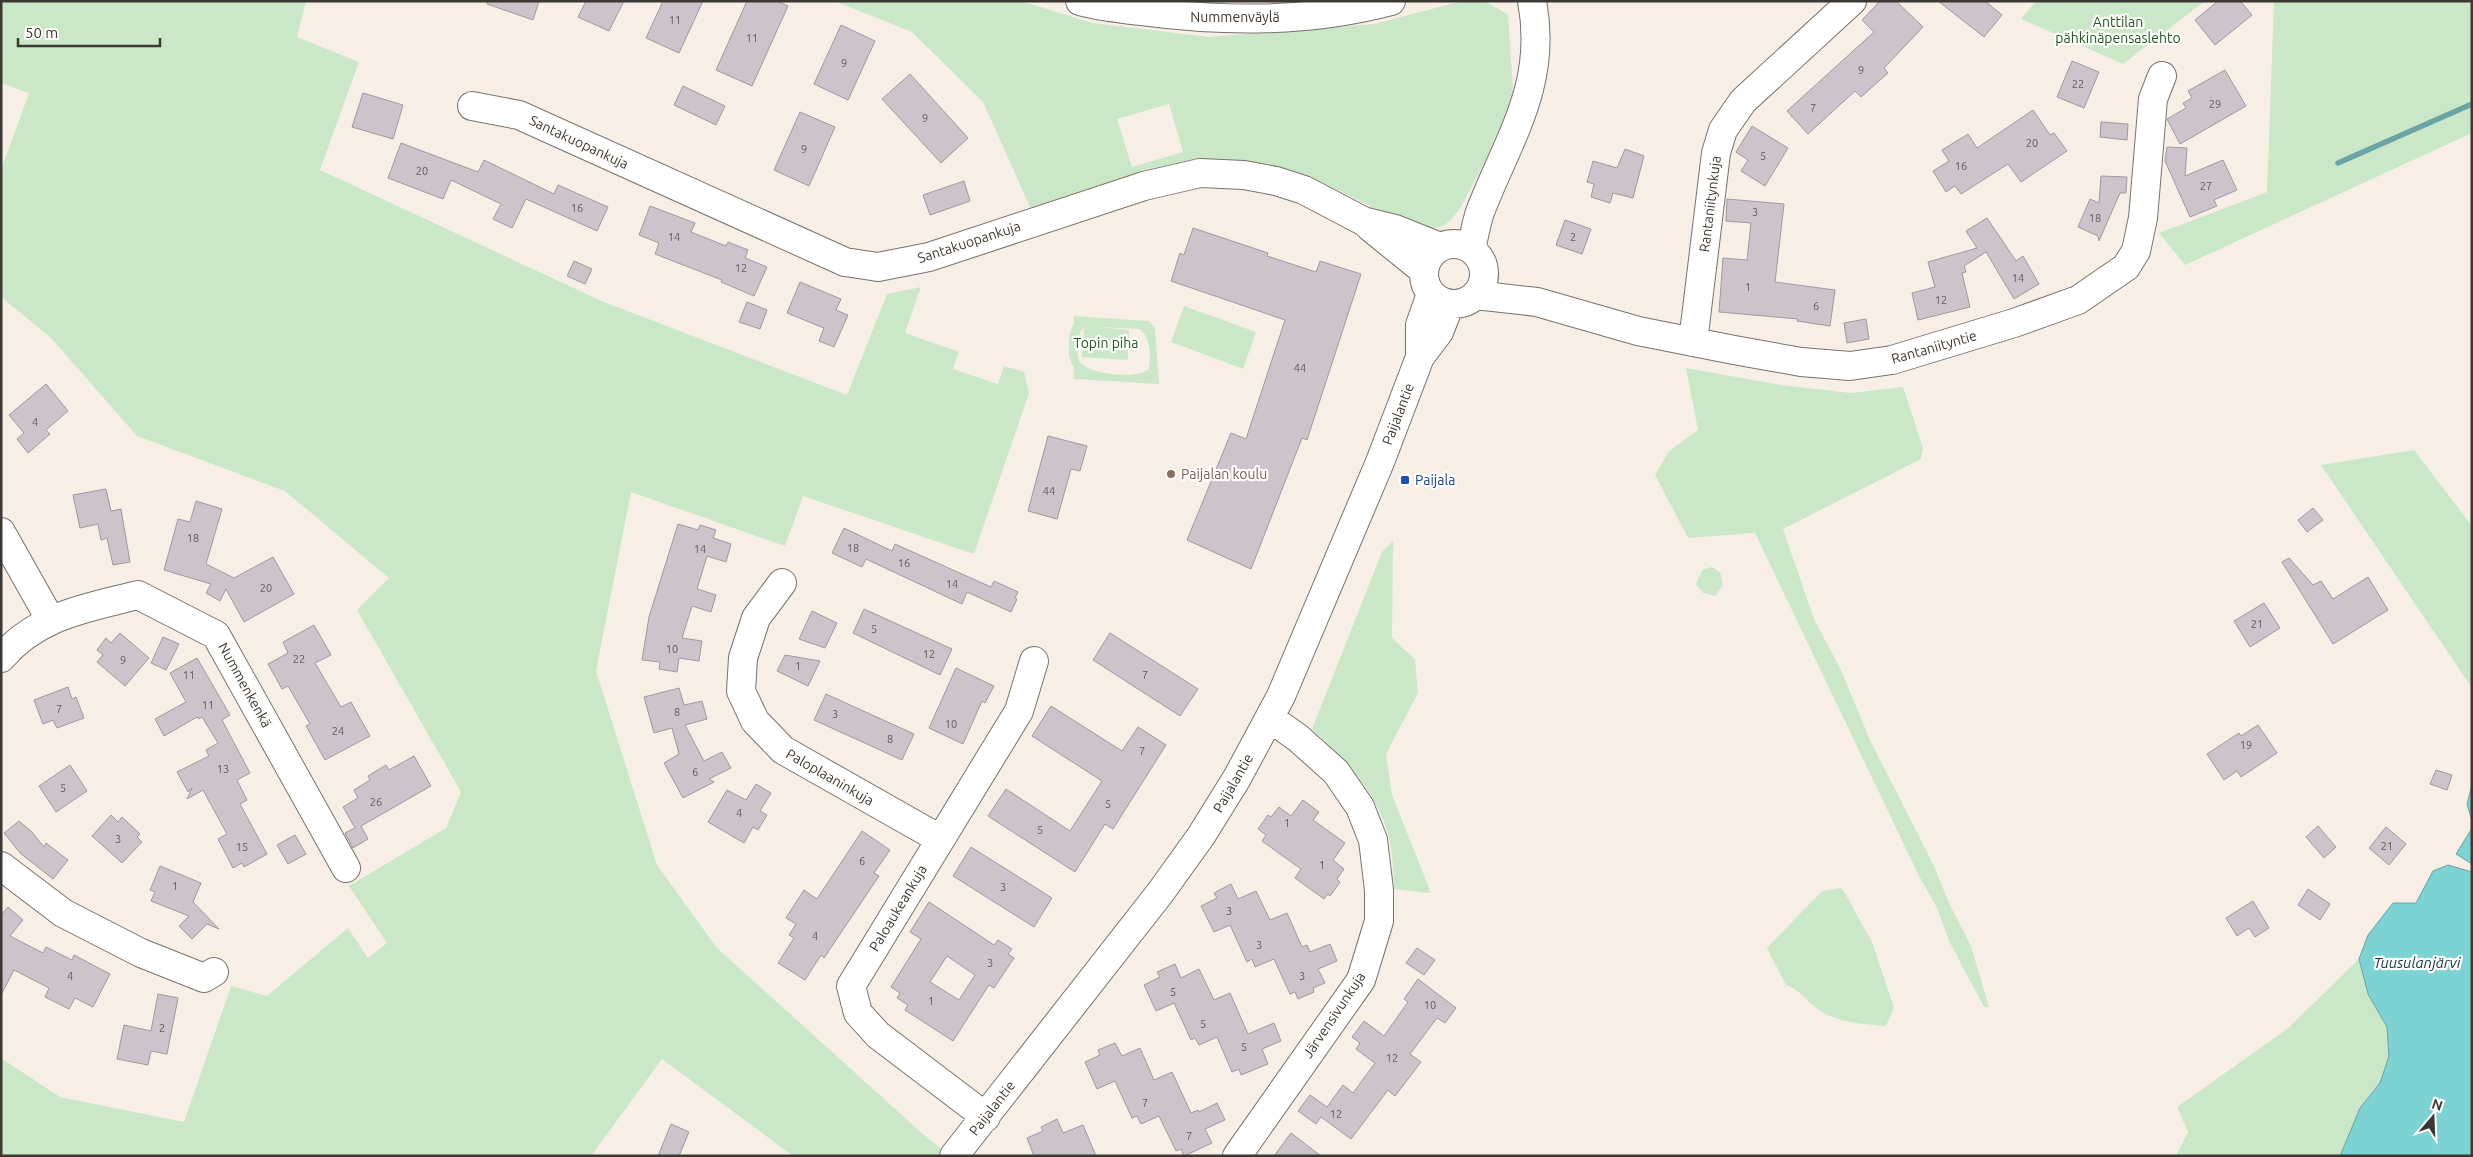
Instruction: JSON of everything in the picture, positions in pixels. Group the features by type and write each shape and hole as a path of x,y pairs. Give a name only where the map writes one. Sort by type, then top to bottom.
{"street":[{"name":"Nummenväylä","path":"1080,1 1190,17 1254,20 1314,15 1391,1"},
{"name":"Paijalantie","path":"954,1156 1160,893 1227,795 1270,718 1333,576 1420,357 1439,332 1453,272 1525,109 1534,76 1536,20 1532,1"},
{"name":"Rantaniitynkuja","path":"1693,342 1716,153 1724,130 1743,100 1852,1"},
{"name":"Rantaniityntie","path":"1453,272 1510,283 1537,302 1638,331 1801,362 1850,366 1892,360 2014,324 2078,300 2126,267 2136,251 2144,218 2153,99 2162,76"},
{"name":"Santakuopankuja","path":"472,106 519,115 845,262 878,267 929,257 1144,186 1200,173 1244,174 1304,190 1453,272"},
{"path":"1,532 50,619"},
{"name":"Paloplaaninkuja","path":"782,583 756,618 743,658 741,691 755,721 783,750 940,839"},
{"name":"Nummenkenkä","path":"1,658 33,630 50,619 138,595 216,635 346,868"},
{"name":"Paloaukeankuja","path":"986,1117 878,1035 858,1013 851,986 1019,711 1034,660"},
{"name":"Järvensivunkuja","path":"1237,1156 1361,980 1379,921 1379,890 1373,840 1360,807 1336,772 1298,738 1270,718"},
{"path":"1,866 63,913 141,954 204,978 214,972"}],"green space":[{"path":"1,1 306,1 297,37 359,62 320,170 604,302 847,395 887,294 921,287 905,333 959,352 953,369 998,384 1004,366 1024,372 1029,393 974,554 803,496 785,546 631,492 596,671 657,865 717,948 924,1135 951,1156 793,1156 662,1059 591,1156 1,1156 1,1058 60,1097 184,1122 231,986 267,996 348,928 368,958 387,943 349,886 446,828 461,792 357,610 389,578 285,491 137,436 51,338 1,297 1,170 29,93 1,83"},
{"path":"834,1 1021,1 1092,23 1209,37 1374,24 1462,1 1484,1 1508,14 1514,105 1461,207 1451,220 1443,226 1426,229 1413,227 1333,188 1295,174 1031,209 983,102 912,32","holes":["1169,104 1183,152 1132,167 1117,119"]},
{"path":"1158,1 1284,1 1173,4"},
{"name":"Anttilan pähkinäpensaslehto","path":"2036,1 2205,1 2123,64 2021,19"},
{"path":"2274,1 2472,1 2472,133 2185,265 2159,233 2267,192"},
{"path":"1184,306 1256,332 1243,369 1171,342"},
{"name":"Topin piha","path":"1074,316 1149,321 1155,328 1159,384 1074,379 1074,369 1069,356 1069,335 1074,323","holes":["1084,327 1082,357 1128,360 1129,330 1098,327 1140,329 1146,337 1150,354 1148,370 1142,373 1123,375 1091,369 1083,365 1078,356 1079,337"]},
{"path":"1686,368 1781,385 1851,393 1903,387 1923,448 1921,459 1783,529 1814,619 1841,670 1870,740 1934,866 1949,903 1971,946 1989,1007 1984,1007 1949,941 1937,908 1919,876 1755,533 1688,538 1655,475 1669,451 1698,430"},
{"path":"2414,450 2472,526 2472,688 2321,465"},
{"path":"1393,541 1392,638 1415,659 1418,693 1386,754 1392,795 1431,893 1394,889 1393,863 1389,838 1377,806 1359,778 1312,729 1382,552"},
{"path":"1712,567 1720,572 1723,585 1715,596 1703,593 1696,584 1702,570"},
{"path":"1842,888 1872,942 1894,1008 1886,1026 1861,1024 1835,1018 1820,1011 1800,993 1786,985 1767,948 1822,891"},
{"path":"2359,959 2368,994 2387,1027 2389,1056 2380,1083 2360,1108 2340,1156 2176,1156 2188,1132 2177,1107 2287,1029"}],"water":[{"path":"2472,785 2472,821 2467,804"},
{"path":"2472,828 2472,864 2456,854"},
{"name":"Tuusulanjärvi","path":"2448,865 2472,872 2472,1156 2340,1156 2360,1108 2380,1083 2389,1056 2387,1027 2368,994 2359,959 2368,935 2393,903 2416,903 2433,871"}],"building":[{"path":"487,1 539,1 533,20 487,4"},
{"path":"586,1 624,1 609,31 578,17"},
{"path":"663,1 703,1 679,53 646,38"},
{"path":"747,1 777,1 788,6 752,86 716,70"},
{"path":"1880,1 1896,1 1923,27 1884,68 1888,73 1861,97 1855,91 1808,134 1787,111 1874,32 1862,20"},
{"path":"1938,1 1985,1 2002,15 1984,37"},
{"path":"2218,1 2240,1 2252,15 2215,45 2195,20"},
{"path":"841,25 875,41 848,100 814,84"},
{"path":"2072,61 2099,72 2084,108 2057,97"},
{"path":"2225,70 2246,106 2180,144 2167,119 2186,108 2183,103 2192,98 2188,91"},
{"path":"910,74 968,138 941,163 882,99"},
{"path":"683,86 725,106 716,125 674,105"},
{"path":"363,93 403,105 393,139 352,127"},
{"path":"2033,110 2050,135 2054,133 2067,151 2021,182 2008,164 1961,194 1955,186 1946,192 1933,171 1949,161 1942,150 1968,134 1977,148"},
{"path":"800,112 835,127 809,186 774,170"},
{"path":"2101,122 2128,124 2127,140 2100,137"},
{"path":"1752,126 1788,148 1765,186 1741,171 1748,160 1736,152"},
{"path":"401,143 478,172 484,160 554,194 558,185 608,207 597,231 526,199 512,228 493,219 501,204 451,180 443,199 388,178"},
{"path":"2167,147 2187,148 2185,176 2223,160 2237,190 2214,200 2217,206 2190,217 2165,161"},
{"path":"1625,149 1644,156 1633,198 1613,193 1610,203 1591,197 1594,184 1587,182 1593,161 1617,168"},
{"path":"2101,176 2127,177 2126,193 2120,193 2099,241 2098,236 2078,227 2090,199 2099,203"},
{"path":"964,181 970,201 930,215 923,195"},
{"path":"1727,199 1784,204 1775,282 1835,290 1830,326 1797,321 1798,319 1719,312 1723,258 1747,260 1751,223 1726,221"},
{"path":"650,206 695,223 691,232 726,246 728,242 748,250 745,258 767,267 754,296 721,282 722,280 655,254 659,243 639,235"},
{"path":"1987,218 2016,261 2023,256 2039,284 2014,299 1986,252 1964,266 1966,272 1962,273 1970,307 1918,320 1912,293 1935,287 1928,262 1977,248 1966,231"},
{"path":"1565,220 1591,229 1582,254 1556,245"},
{"path":"1193,228 1268,253 1267,256 1316,272 1320,261 1361,274 1307,440 1302,438 1251,569 1187,540 1231,433 1246,439 1285,320 1171,281 1180,253 1184,255"},
{"path":"574,261 592,269 585,284 567,276"},
{"path":"800,282 841,299 836,310 848,315 834,347 819,341 824,328 787,313"},
{"path":"747,302 767,310 760,329 739,322"},
{"path":"1866,319 1869,339 1847,343 1844,323"},
{"path":"46,384 68,411 46,430 50,434 28,453 17,439 24,433 9,415"},
{"path":"1048,436 1087,446 1080,471 1071,469 1057,519 1028,511"},
{"path":"106,489 111,511 121,509 130,562 113,565 107,538 101,540 98,524 80,528 73,495"},
{"path":"196,501 222,509 206,564 234,578 273,557 294,594 244,622 226,589 220,601 206,593 211,584 164,570 178,519 190,522"},
{"path":"2313,508 2323,520 2307,532 2298,520"},
{"path":"678,524 698,530 700,525 716,530 713,538 731,544 726,562 707,556 697,589 716,595 711,612 692,606 682,638 702,641 699,661 679,658 677,672 659,669 660,662 642,660 649,617"},
{"path":"844,528 892,551 895,544 991,587 994,581 1018,592 1015,598 1017,599 1011,612 967,592 962,604 866,559 862,567 832,553"},
{"path":"2289,558 2313,585 2321,581 2333,599 2368,577 2388,610 2333,644 2282,562"},
{"path":"2264,603 2280,628 2250,647 2234,621"},
{"path":"864,609 952,649 940,675 853,633"},
{"path":"812,611 837,623 825,648 799,639"},
{"path":"314,625 331,655 315,663 341,707 351,702 370,736 325,760 306,726 310,724 288,686 282,689 268,664 288,653 283,642"},
{"path":"120,633 149,658 125,686 97,662 103,655 97,650 106,638 111,643"},
{"path":"1110,633 1198,689 1180,716 1093,660"},
{"path":"163,637 179,644 166,670 151,663"},
{"path":"785,655 820,661 808,686 777,671"},
{"path":"197,658 230,715 222,720 250,773 237,780 247,800 240,804 267,854 244,867 242,863 233,868 218,839 227,834 203,790 187,799 192,788 188,792 177,772 209,756 206,750 218,743 202,717 199,719 197,717 164,736 155,719 186,702 170,673"},
{"path":"956,668 994,686 985,703 982,701 963,744 929,728"},
{"path":"68,687 72,699 76,697 84,718 57,728 53,720 43,724 34,700"},
{"path":"679,688 684,705 702,701 707,719 685,725 704,761 722,752 731,768 709,779 714,782 683,798 664,763 679,754 672,728 654,733 644,697"},
{"path":"826,694 914,734 902,760 814,720"},
{"path":"1051,706 1122,751 1138,727 1166,745 1113,829 1105,824 1075,872 988,816 1006,789 1070,831 1102,781 1032,736"},
{"path":"2258,725 2277,753 2241,777 2237,771 2224,780 2207,754 2239,733 2241,736"},
{"path":"414,756 431,786 361,826 368,839 353,848 345,833 355,828 343,807 358,798 354,790 370,780 368,776 386,765 389,770"},
{"path":"70,765 87,791 56,812 39,786"},
{"path":"2436,770 2452,775 2447,790 2430,784"},
{"path":"756,784 771,793 760,811 767,815 758,830 753,827 744,843 708,822 727,790 746,800"},
{"path":"1303,800 1319,812 1313,820 1345,843 1333,860 1344,869 1337,879 1340,882 1330,896 1328,894 1324,899 1295,878 1301,869 1262,841 1266,835 1258,829 1268,815 1271,817 1279,807 1291,816"},
{"path":"111,815 118,822 122,817 140,834 137,837 142,842 122,863 92,836"},
{"path":"19,821 32,832 44,847 46,843 68,860 53,879 20,853 4,833"},
{"path":"2318,826 2336,847 2324,858 2306,837"},
{"path":"2386,827 2406,844 2389,865 2369,848"},
{"path":"862,831 890,850 874,873 879,876 824,958 821,955 805,980 778,963 794,938 789,935 796,924 786,918 804,890 817,899"},
{"path":"295,835 306,854 288,864 277,845"},
{"path":"971,847 1052,898 1034,927 953,876"},
{"path":"160,866 201,883 193,902 219,929 207,924 192,939 179,926 189,916 151,901 155,892 150,890"},
{"path":"1231,884 1238,899 1256,891 1270,920 1287,913 1302,947 1307,945 1310,952 1330,944 1337,961 1318,969 1325,983 1313,988 1314,992 1298,999 1295,992 1290,994 1274,959 1255,967 1252,959 1247,962 1230,925 1214,932 1201,906 1217,898 1214,893"},
{"path":"2308,889 2330,904 2320,920 2298,905"},
{"path":"2253,901 2269,928 2255,937 2249,928 2237,936 2226,918"},
{"path":"929,902 994,945 998,940 1012,949 1008,954 1014,958 994,988 989,985 953,1041 905,1010 908,1005 897,998 900,993 891,987 921,939 910,932","holes":["947,956 975,975 959,1000 930,982"]},
{"path":"8,907 23,920 10,936 43,953 46,947 72,960 74,955 110,974 93,1007 75,998 69,1009 45,997 49,988 14,970 1,995 1,915"},
{"path":"1417,948 1435,960 1424,975 1406,963"},
{"path":"1175,964 1181,978 1199,969 1214,1000 1230,993 1248,1034 1274,1023 1281,1041 1262,1049 1268,1064 1241,1075 1239,1069 1232,1072 1217,1037 1199,1045 1195,1038 1191,1040 1174,1003 1156,1011 1144,985 1160,977 1157,972"},
{"path":"1418,979 1456,1008 1445,1023 1437,1018 1410,1054 1421,1062 1395,1096 1388,1090 1351,1139 1321,1117 1316,1124 1298,1111 1310,1095 1327,1107 1343,1085 1353,1093 1375,1063 1356,1049 1360,1043 1352,1037 1364,1021 1384,1036 1408,1002 1404,999"},
{"path":"158,994 178,998 167,1054 151,1051 148,1065 117,1059 124,1025 151,1031"},
{"path":"1115,1043 1122,1056 1140,1048 1154,1080 1172,1072 1191,1113 1198,1110 1199,1112 1217,1103 1225,1120 1205,1129 1212,1143 1184,1156 1181,1149 1176,1151 1159,1116 1141,1124 1137,1116 1132,1118 1115,1081 1097,1089 1085,1062 1100,1055 1098,1050"},
{"path":"1057,1119 1063,1133 1083,1125 1096,1156 1034,1156 1027,1138 1043,1131 1041,1127"},
{"path":"671,1124 689,1132 679,1156 658,1156"},
{"path":"1291,1133 1321,1156 1274,1156"}],"waterway":[{"path":"2338,163 2472,104"}],"place":[{"name":"Paijalan koulu","path":"1171,474"},
{"name":"Paijala","path":"1405,480"}]}
